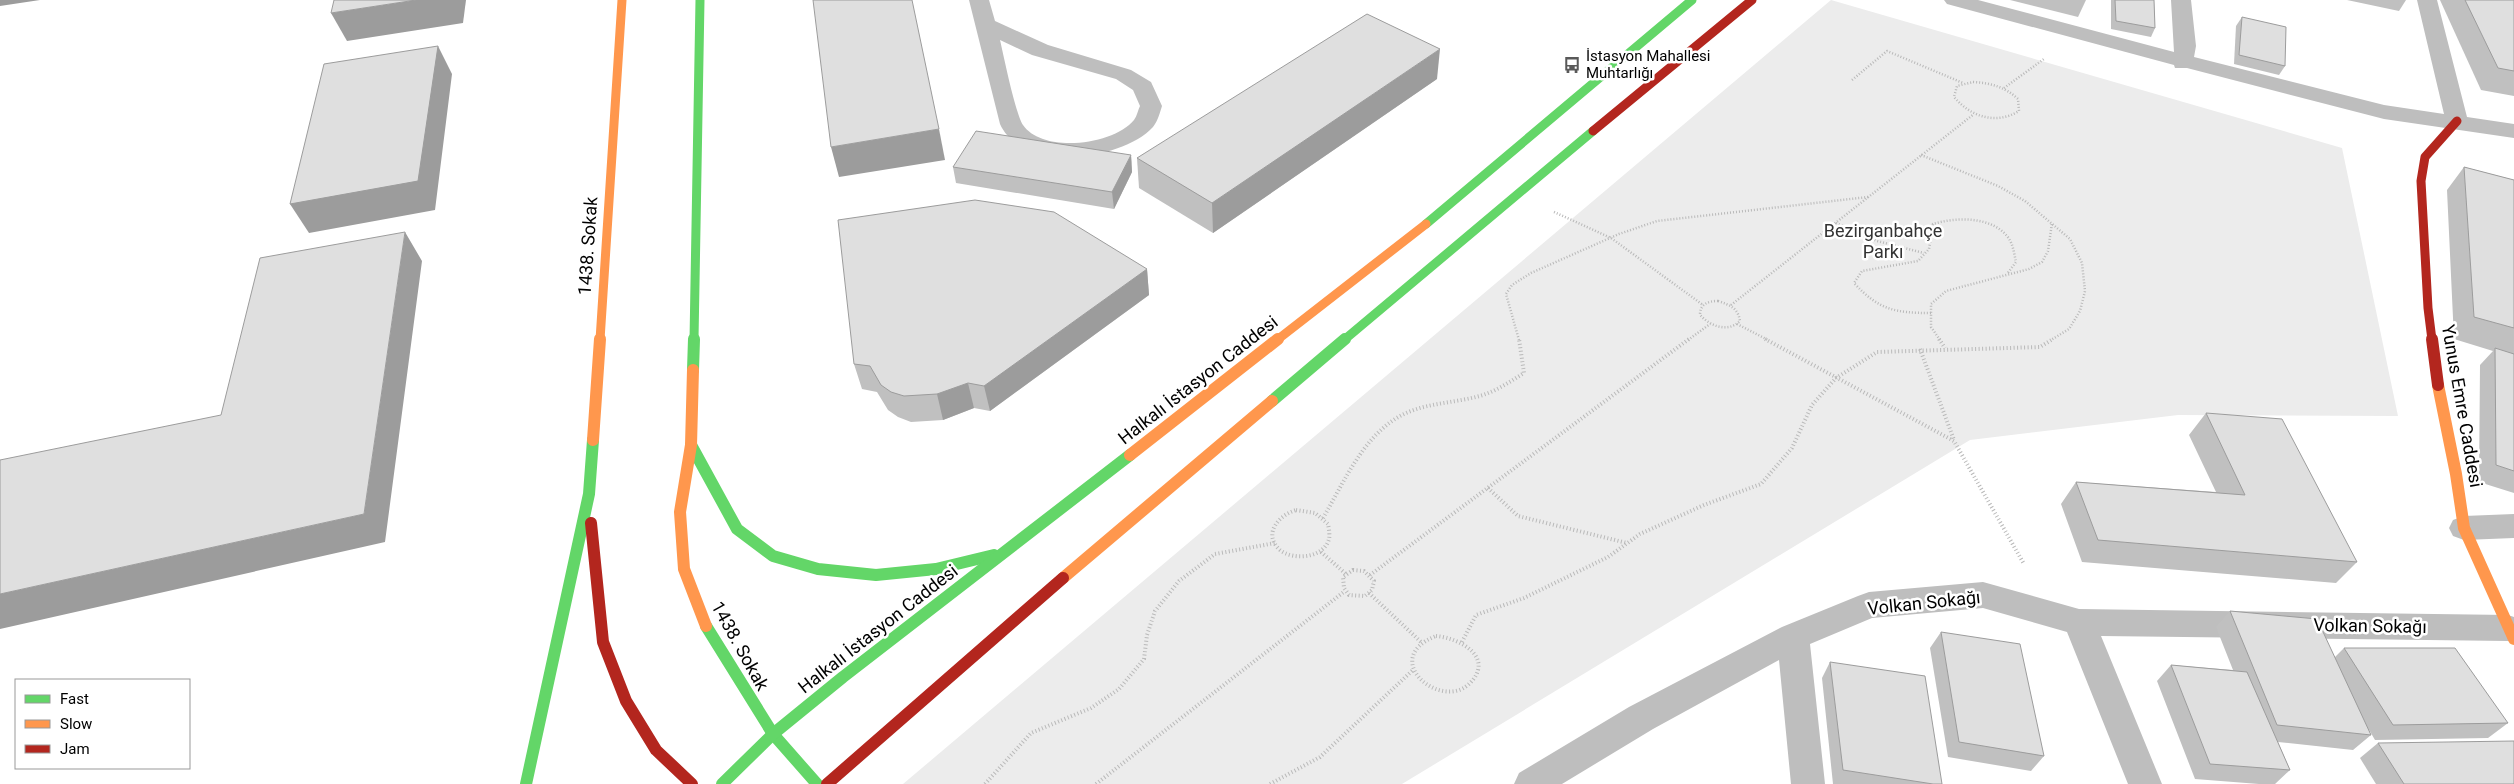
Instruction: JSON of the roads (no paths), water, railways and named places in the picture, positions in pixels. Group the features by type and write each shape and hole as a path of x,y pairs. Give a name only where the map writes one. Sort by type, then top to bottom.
{"street":[{"name":"1438. Sokak","path":"526,784 589,494 622,0"},
{"name":"1438. Sokak","path":"700,0 691,445 680,512 684,569 701,617 727,663 773,734 817,784"},
{"path":"979,0 985,24 1008,114 1013,128 1026,140 1046,148 1070,151 1095,149 1117,143 1135,132 1146,120 1151,106 1148,94 1138,82 1122,73 1037,49 985,24"},
{"name":"Halkalı İstasyon Caddesi","path":"722,784 773,734 1003,553 1400,246 1692,0"},
{"path":"827,784 998,633 1516,195 1752,0"},
{"path":"1954,0 2046,23 2184,63 2384,112 2457,121 2514,131"},
{"path":"2181,0 2185,46 2184,63"},
{"path":"2427,0 2457,121"},
{"name":"Yunus Emre Caddesi","path":"2457,121 2425,157 2421,181 2428,308 2436,375 2456,474 2464,528 2511,633"},
{"name":"1438. Sokak","path":"691,445 706,476 737,529 773,556 818,569 876,575 936,569 1003,553"},
{"name":"1438. Sokak","path":"589,494 603,642 626,700 656,750 692,784"},
{"path":"2464,528 2514,526"},
{"name":"Volkan Sokağı","path":"1531,784 1641,718 1793,637 1869,605 1983,595 2066,618 2511,633"},
{"path":"2066,618 2145,784"},
{"path":"1793,637 1808,784"}],"place":[{"name":"İstasyon Mahallesi Muhtarlığı","path":"1572,65"}],"park label":[{"name":"Bezirganbahçe Parkı","path":"1883,241"}]}
